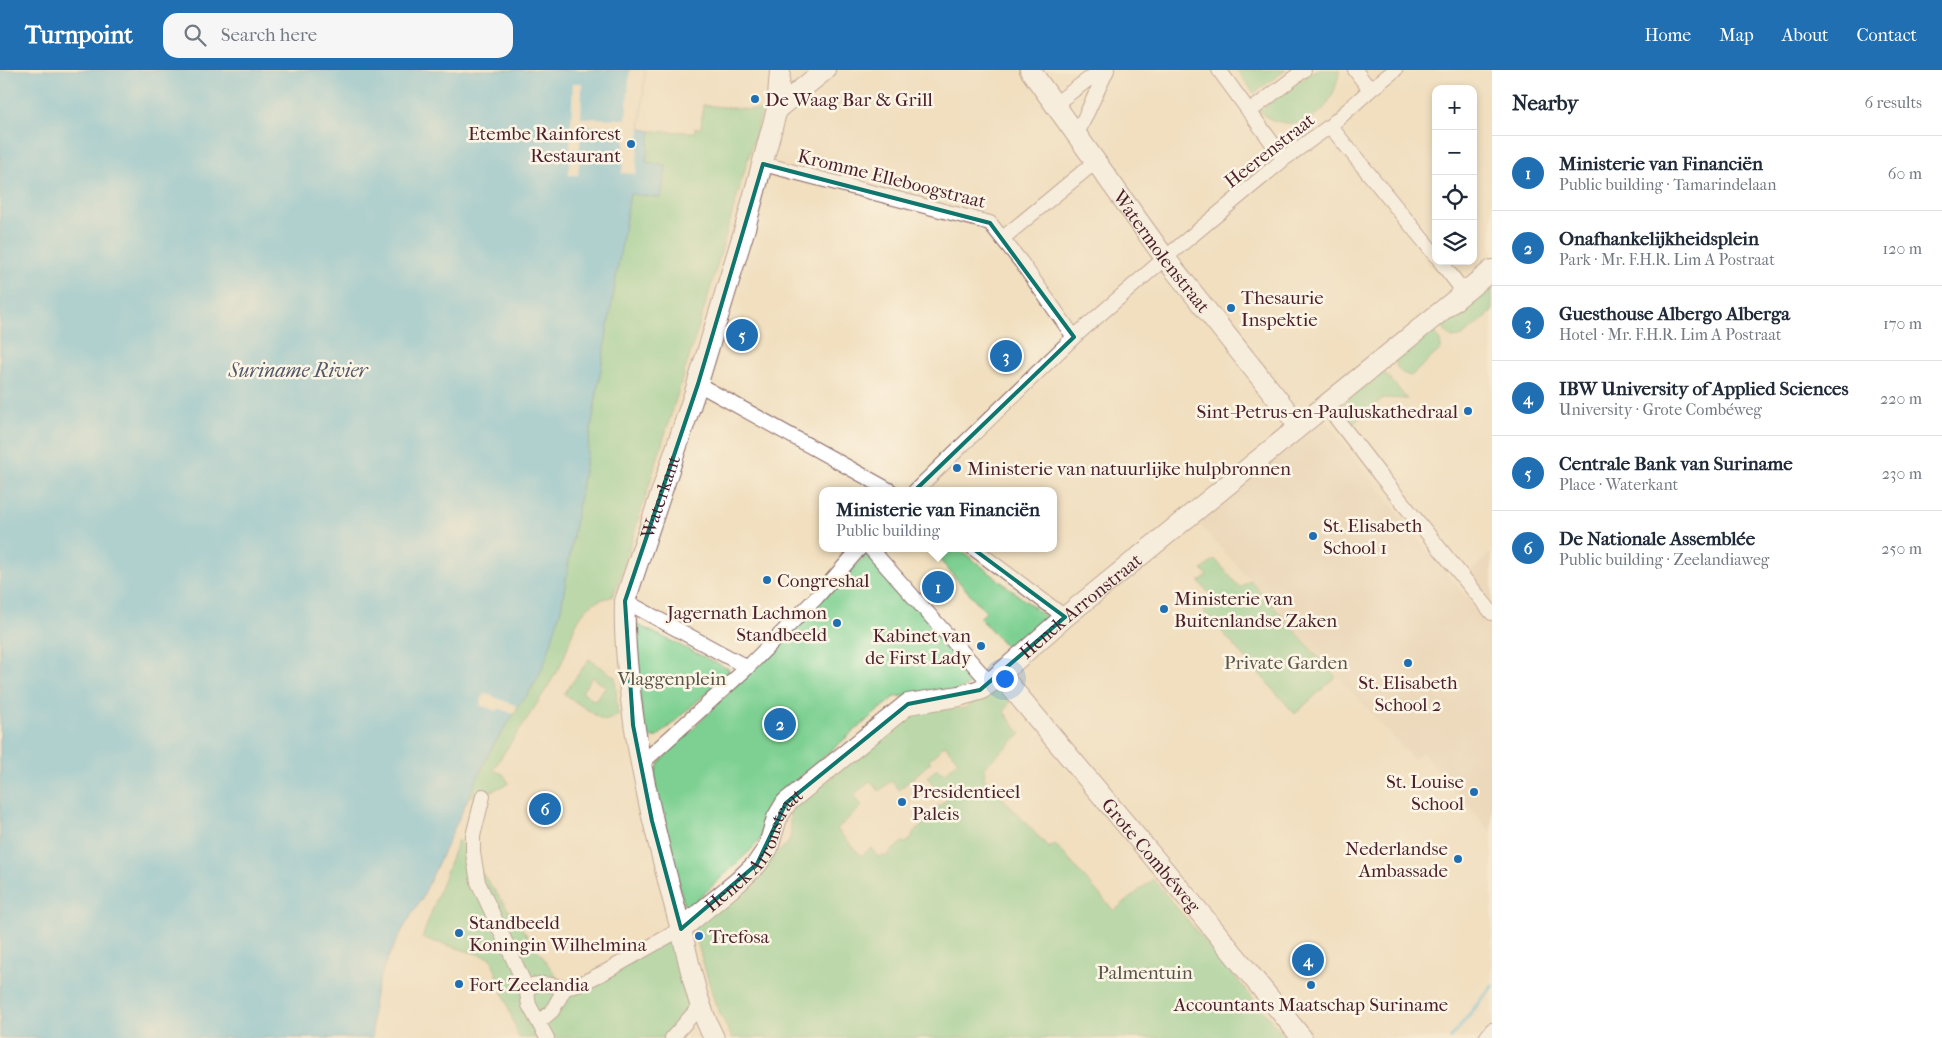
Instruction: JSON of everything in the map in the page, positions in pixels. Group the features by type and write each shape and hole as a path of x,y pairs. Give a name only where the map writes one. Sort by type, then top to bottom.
{"main road":[{"name":"Waterkant","path":"714,1038 700,1006 652,821 640,765 633,725 626,655 625,601 698,384 763,164 777,109 780,70"},
{"path":"777,109 825,70"},
{"name":"Watermolenstraat","path":"1030,70 1165,258 1299,426"},
{"name":"Henck Arronstraat","path":"681,929 757,864 768,848 777,818 786,803 892,719 908,704 959,696 980,690 995,679 1065,617 1492,270"},
{"name":"Grote Combéweg","path":"995,679 1206,920 1302,1038"}],"street":[{"path":"1055,104 1100,70"},
{"path":"1077,134 1107,70"},
{"path":"1219,70 1284,159"},
{"path":"1249,112 1304,70"},
{"path":"1355,70 1370,90"},
{"name":"Heerenstraat","path":"919,487 1074,337 1284,159 1330,126 1395,70"},
{"path":"1330,126 1432,251"},
{"path":"1003,238 1095,162"},
{"name":"Kromme Elleboogstraat","path":"763,164 992,224 1074,337"},
{"path":"1443,265 1464,292"},
{"path":"698,384 884,487"},
{"path":"1326,405 1492,613"},
{"path":"640,765 747,668 817,597 856,552"},
{"path":"874,552 995,679"},
{"path":"978,552 1065,617"},
{"path":"625,601 747,668"},
{"path":"483,796 473,836 473,853 478,882 526,987 529,1005 547,1038"},
{"path":"526,987 535,984 565,988 578,985 606,972 681,929"},
{"path":"539,1022 552,1011 565,988"},
{"path":"672,1038 700,1006"},
{"path":"1486,1038 1492,1030"}],"highlighted area":[{"path":"763,164 990,223 1074,337 906,499 1065,617 980,690 908,704 786,803 757,864 681,929 652,821 633,725 625,601 698,384"}],"shaded area":[{"path":"1322,416 1428,552 1492,629 1492,833 1422,752 1413,759 1195,520"},
{"path":"1492,552 1492,603 1467,574"}],"green space":[{"path":"1237,70 1286,70 1254,93"},
{"path":"1315,70 1339,70 1334,92 1316,116 1298,123 1287,123 1272,120 1259,111"},
{"path":"703,105 762,111 708,296 618,585 612,597 592,604 579,619 560,666 493,770 503,774 509,783 485,794 468,797 491,749 514,714 517,706 526,697 538,678 561,609 630,193 661,198 666,165 646,162 651,131 695,132 695,128 701,128"},
{"path":"1492,280 1492,312 1461,337 1452,338 1444,330 1443,319"},
{"path":"1428,330 1438,337 1441,349 1411,376 1404,374 1397,368 1395,358"},
{"path":"1381,371 1386,374 1407,399 1383,398 1354,423 1357,436 1339,415 1339,407"},
{"path":"869,552 983,678 957,691 894,697 773,800 766,831 755,846 692,905 684,905 655,787 655,774 659,763"},
{"path":"933,552 963,552 1046,617 1044,629 1013,654 980,618 986,612"},
{"name":"Private Garden","path":"1215,559 1240,588 1250,580 1336,677 1295,714 1199,606 1211,595 1199,582 1207,575 1202,570"},
{"name":"Vlaggenplein","path":"638,625 729,669 729,673 657,737 649,737 643,730 634,628"},
{"path":"589,659 615,677 618,716 604,721 564,694","holes":["592,677 606,687 595,701 582,692"]},
{"name":"Palmentuin","path":"992,688 1004,689 1011,699 1004,712 1021,734 986,765 984,778 1049,848 1055,844 1114,911 1153,879 1286,1038 732,1038 715,1003 693,928 788,843 790,839 791,811 912,712 965,708","holes":["945,745 958,761 944,774 938,768 927,777 935,787 935,791 938,789 942,794 955,782 961,790 952,796 950,795 932,812 930,811 927,814 930,819 913,833 912,838 906,843 902,842 885,857 883,855 879,858 871,848 861,856 837,829 862,806 854,795 871,781 879,791 891,781 899,790 931,762 929,760"]},
{"path":"458,840 565,988 681,929 700,1006 673,1038 519,1038 491,958 422,938"}],"water":[{"name":"Suriname Rivier","path":"0,70 645,70 640,128 651,131 646,162 666,165 661,198 630,194 561,609 548,653 538,678 526,697 517,706 514,714 491,749 422,898 388,957 375,995 372,1038 0,1038"}],"pier":[{"path":"630,70 645,70 636,174 622,173 626,128 581,125 578,175 569,175 573,83 582,83 581,118 626,119"},
{"path":"484,693 517,706 514,714 498,708 497,711 480,705"}],"waterway":[{"path":"1451,1038 1492,986"}],"place":[{"name":"De Waag Bar & Grill","path":"755,99"},
{"name":"Etembe Rainforest Restaurant","path":"631,144"},
{"name":"Thesaurie Inspektie","path":"1231,308"},
{"name":"Centrale Bank van Suriname","path":"742,335"},
{"name":"Guesthouse Albergo Alberga","path":"1006,356"},
{"name":"Sint-Petrus-en-Pauluskathedraal","path":"1468,411"},
{"name":"Ministerie van natuurlijke hulpbronnen","path":"957,468"},
{"name":"St. Elisabeth School 1","path":"1313,536"},
{"name":"Congreshal","path":"767,580"},
{"name":"Ministerie van Financiën","path":"938,587"},
{"name":"Ministerie van Buitenlandse Zaken","path":"1164,609"},
{"name":"Jagernath Lachmon Standbeeld","path":"837,623"},
{"name":"Kabinet van de First Lady","path":"981,646"},
{"name":"St. Elisabeth School 2","path":"1408,663"},
{"name":"Onafhankelijkheidsplein","path":"780,724"},
{"name":"St. Louise School","path":"1474,792"},
{"name":"Presidentieel Paleis","path":"902,802"},
{"name":"De Nationale Assemblée","path":"545,809"},
{"name":"Nederlandse Ambassade","path":"1458,859"},
{"name":"Standbeeld Koningin Wilhelmina","path":"459,933"},
{"name":"Trefosa","path":"699,936"},
{"name":"IBW University of Applied Sciences","path":"1308,960"},
{"name":"Fort Zeelandia","path":"459,984"},
{"name":"Accountants Maatschap Suriname","path":"1311,985"}]}
